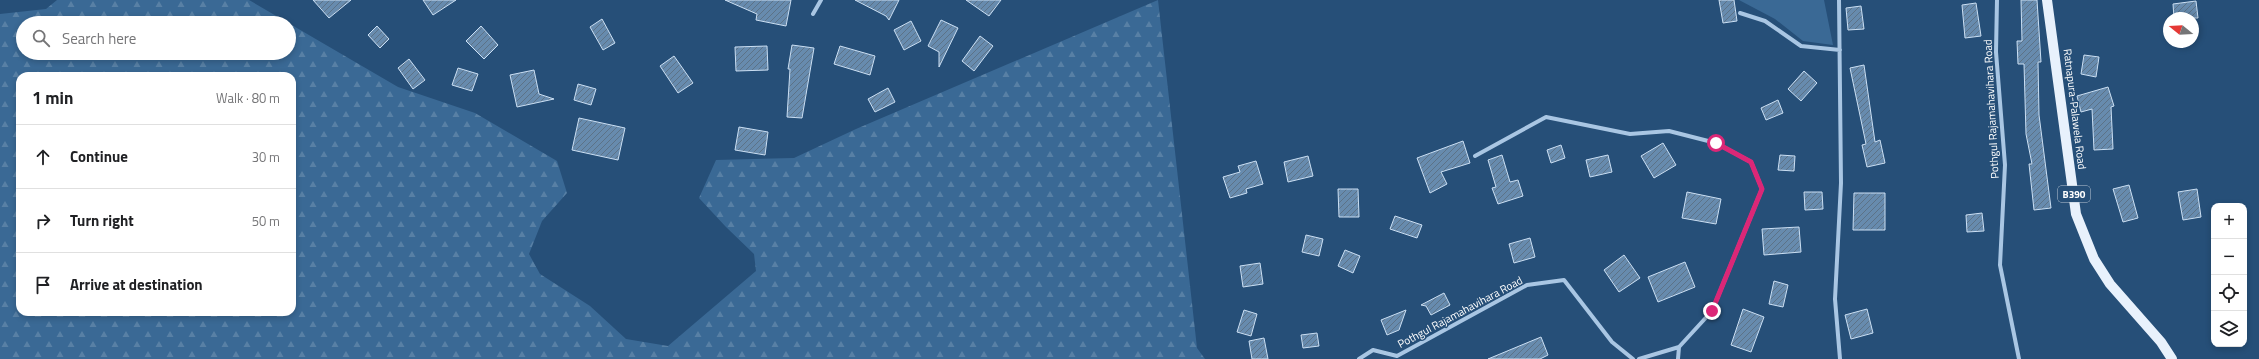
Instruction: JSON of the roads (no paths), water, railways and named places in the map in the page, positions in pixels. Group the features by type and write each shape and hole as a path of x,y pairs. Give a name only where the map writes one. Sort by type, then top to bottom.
{"main road":[{"name":"Ratnapura-Palawela Road","path":"2047,0 2076,214 2094,259 2110,284 2161,342 2172,359"}],"street":[{"path":"813,14 822,0"},
{"path":"1839,0 1841,183 1835,298 1840,359"},
{"name":"Pothgul Rajamahavihara Road","path":"1997,0 1996,52 2005,165 2000,265 2018,359"},
{"path":"1740,12 1765,21 1801,46 1840,50"},
{"path":"1475,156 1546,117 1630,134 1669,131 1716,143 1751,162 1762,189 1712,311 1679,347 1639,359"},
{"name":"Pothgul Rajamahavihara Road","path":"1359,359 1373,350 1397,356 1527,285 1564,280 1612,342 1633,359"},
{"path":"1678,359 1679,347"}]}
